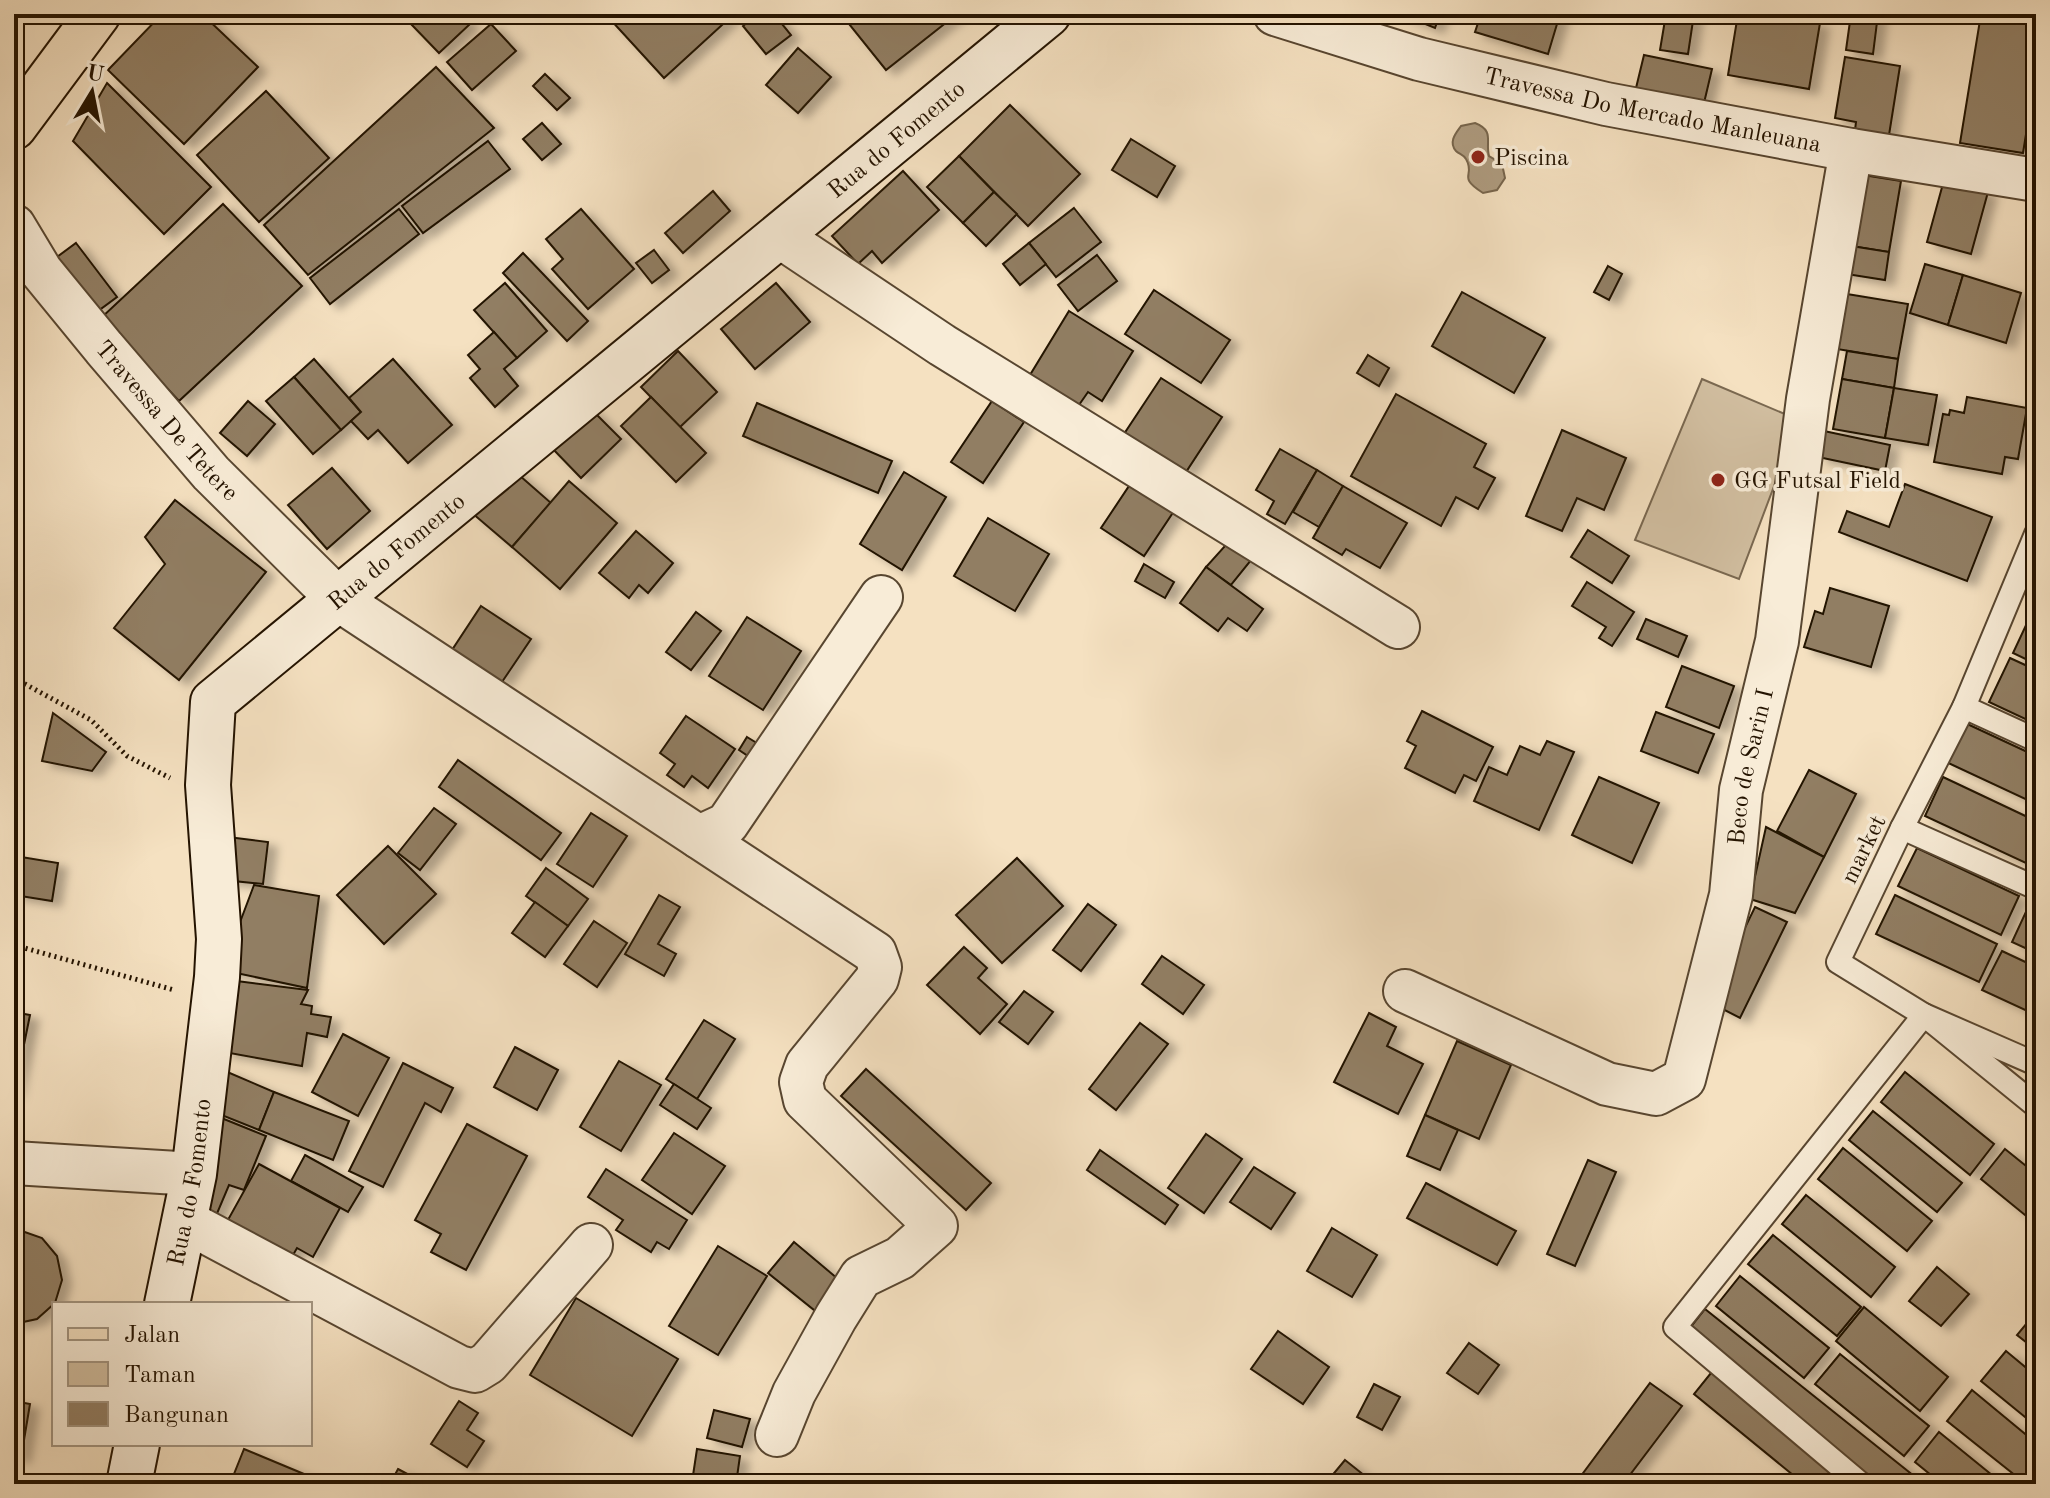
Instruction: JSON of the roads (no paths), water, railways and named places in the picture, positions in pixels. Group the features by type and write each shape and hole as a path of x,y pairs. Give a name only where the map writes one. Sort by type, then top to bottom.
{"main road":[{"path":"14,127 98,14"}],"street":[{"name":"Rua do Fomento","path":"167,1302 194,1174 219,939 208,785 213,702 1048,14"},
{"name":"Travessa Do Mercado Manleuana","path":"1275,14 1419,59 1590,100 1851,150 2036,180"},
{"name":"Beco de Sarin I","path":"1405,991 1607,1084 1656,1094 1684,1079 1731,895 1741,790 1777,641 1808,399 1851,150"},
{"name":"Travessa De Tetere","path":"14,226 41,271 211,473 339,600 875,953 880,967 877,979 807,1065 801,1082 805,1100 936,1226 900,1258 861,1277 794,1393 777,1435"},
{"path":"779,236 942,345 1398,627"},
{"path":"699,837 727,824 881,597"},
{"path":"14,1163 194,1174"},
{"path":"185,1221 459,1367 475,1371 488,1363 591,1245"},
{"path":"129,1484 137,1446"}],"lane":[{"name":"market","path":"2036,534 2030,566 1838,962 1924,1015 2036,1106"},
{"path":"1964,707 2036,740"},
{"path":"1902,828 2036,888"},
{"path":"1861,1484 1675,1327 1924,1015 2036,1064"}],"place":[{"name":"Piscina","path":"1478,157"},
{"name":"GG Futsal Field","path":"1718,480"}]}
